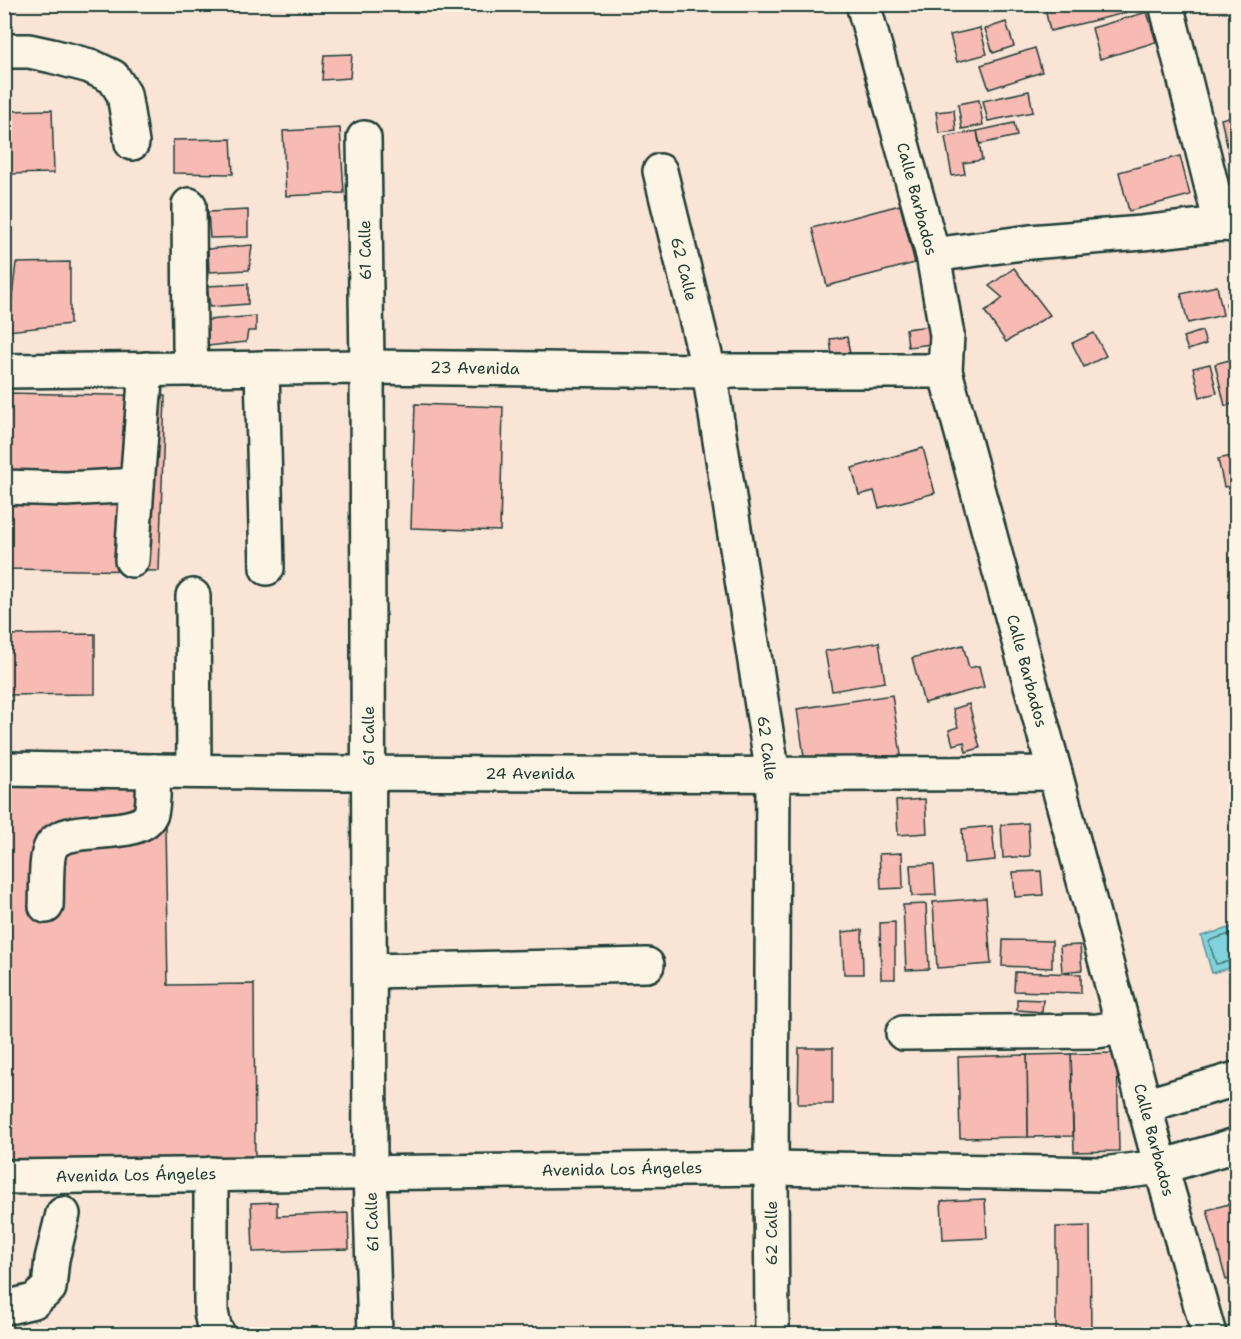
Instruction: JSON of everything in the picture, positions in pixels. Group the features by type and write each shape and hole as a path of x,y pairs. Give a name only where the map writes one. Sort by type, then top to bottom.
{"street":[{"name":"Calle Barbados","path":"863,4 933,255 947,335 945,371 1144,1106 1209,1335"},
{"path":"933,255 1030,242 1229,224 1166,4"},
{"path":"4,51 29,51 90,66 113,77 124,94 132,143"},
{"name":"61 Calle","path":"364,138 370,1172 375,1335"},
{"name":"62 Calle","path":"660,171 709,371 773,775 772,1335"},
{"path":"189,206 192,369"},
{"name":"23 Avenida","path":"4,371 367,367 945,371"},
{"path":"262,368 267,568"},
{"path":"132,560 146,369"},
{"path":"4,487 66,489 137,485"},
{"path":"193,596 194,771"},
{"name":"24 Avenida","path":"4,769 773,775 1055,773"},
{"path":"46,906 50,847 58,838 142,824 151,813 154,771"},
{"path":"369,971 647,965"},
{"path":"903,1033 1096,1031 1123,1027"},
{"path":"1144,1106 1236,1079"},
{"name":"Avenida Los Ángeles","path":"4,1176 771,1168 1102,1174 1161,1167 1236,1145"},
{"path":"211,1174 211,1312 218,1335"},
{"path":"4,1306 34,1301 49,1288 52,1259 63,1214"}],"water":[{"path":"1236,926 1236,966 1212,973 1201,936"}],"building":[{"path":"1044,4 1123,4 1125,13 1050,31"},
{"path":"1147,12 1156,42 1100,59 1092,28"},
{"path":"1006,22 1014,46 993,53 985,29"},
{"path":"980,28 987,54 957,62 950,35"},
{"path":"1035,48 1042,72 989,89 981,65"},
{"path":"352,54 350,78 322,80 324,55"},
{"path":"1029,91 1033,112 988,121 983,101"},
{"path":"979,100 983,125 962,129 958,104"},
{"path":"52,110 54,173 4,174 4,111"},
{"path":"954,110 956,131 939,133 936,112"},
{"path":"1236,115 1236,184 1221,119"},
{"path":"1014,123 1017,136 980,144 977,131"},
{"path":"340,128 344,193 286,196 283,131"},
{"path":"977,131 982,160 963,163 965,174 952,176 945,137"},
{"path":"231,139 233,174 173,173 173,140"},
{"path":"1180,156 1190,195 1129,211 1119,172"},
{"path":"900,205 915,263 827,286 812,228"},
{"path":"248,210 248,237 210,238 208,212"},
{"path":"252,245 249,270 209,272 208,249"},
{"path":"70,262 70,324 8,331 16,263"},
{"path":"1014,268 1050,315 1006,342 985,312 1003,298 989,286"},
{"path":"248,284 248,304 210,307 207,286"},
{"path":"1217,286 1223,315 1188,323 1181,294"},
{"path":"1236,301 1236,330 1231,331 1226,303"},
{"path":"256,316 256,331 248,331 246,342 208,346 207,320"},
{"path":"929,326 931,344 908,347 906,329"},
{"path":"1202,331 1206,344 1188,350 1183,337"},
{"path":"1094,333 1106,356 1084,367 1072,343"},
{"path":"847,337 850,354 832,356 830,339"},
{"path":"1236,358 1236,403 1225,406 1215,364"},
{"path":"1210,364 1217,393 1200,397 1193,368"},
{"path":"4,393 165,396 159,571 4,569"},
{"path":"415,404 503,407 500,531 411,528"},
{"path":"923,448 935,493 879,508 874,491 859,495 852,468"},
{"path":"1236,455 1236,485 1224,487 1218,459"},
{"path":"1236,518 1236,537 1230,520"},
{"path":"95,634 95,694 4,695 4,635"},
{"path":"879,642 885,682 832,691 825,651"},
{"path":"963,645 969,668 979,666 984,687 924,703 912,658"},
{"path":"892,695 901,755 806,770 797,709"},
{"path":"969,704 980,748 966,752 964,742 953,745 949,730 958,727 953,709"},
{"path":"4,771 164,773 168,985 254,984 255,1171 4,1176"},
{"path":"925,799 927,833 898,835 896,801"},
{"path":"1028,823 1030,856 1003,858 1001,825"},
{"path":"992,826 995,860 964,863 962,829"},
{"path":"902,853 903,888 881,889 879,854"},
{"path":"934,864 936,895 912,896 910,865"},
{"path":"1041,871 1043,895 1015,897 1013,872"},
{"path":"986,898 991,964 937,968 933,902"},
{"path":"926,904 929,969 906,970 903,905"},
{"path":"895,922 895,979 881,979 880,923"},
{"path":"862,930 863,974 844,974 842,932"},
{"path":"1003,940 1052,941 1052,968 1002,966"},
{"path":"1080,945 1082,970 1062,972 1060,946"},
{"path":"1015,972 1081,974 1081,993 1014,991"},
{"path":"1236,977 1236,1008 1229,979"},
{"path":"1017,999 1043,1000 1042,1012 1017,1010"},
{"path":"799,1048 833,1048 833,1104 798,1104"},
{"path":"1117,1053 1119,1151 1074,1152 1071,1054"},
{"path":"1071,1054 1073,1136 1028,1137 1027,1055"},
{"path":"1027,1055 1028,1137 960,1138 958,1057"},
{"path":"985,1199 987,1238 943,1240 941,1201"},
{"path":"277,1202 277,1216 348,1213 349,1249 253,1252 251,1203"},
{"path":"1236,1202 1236,1278 1226,1280 1207,1210"},
{"path":"1090,1226 1091,1334 1056,1334 1056,1227"}]}
